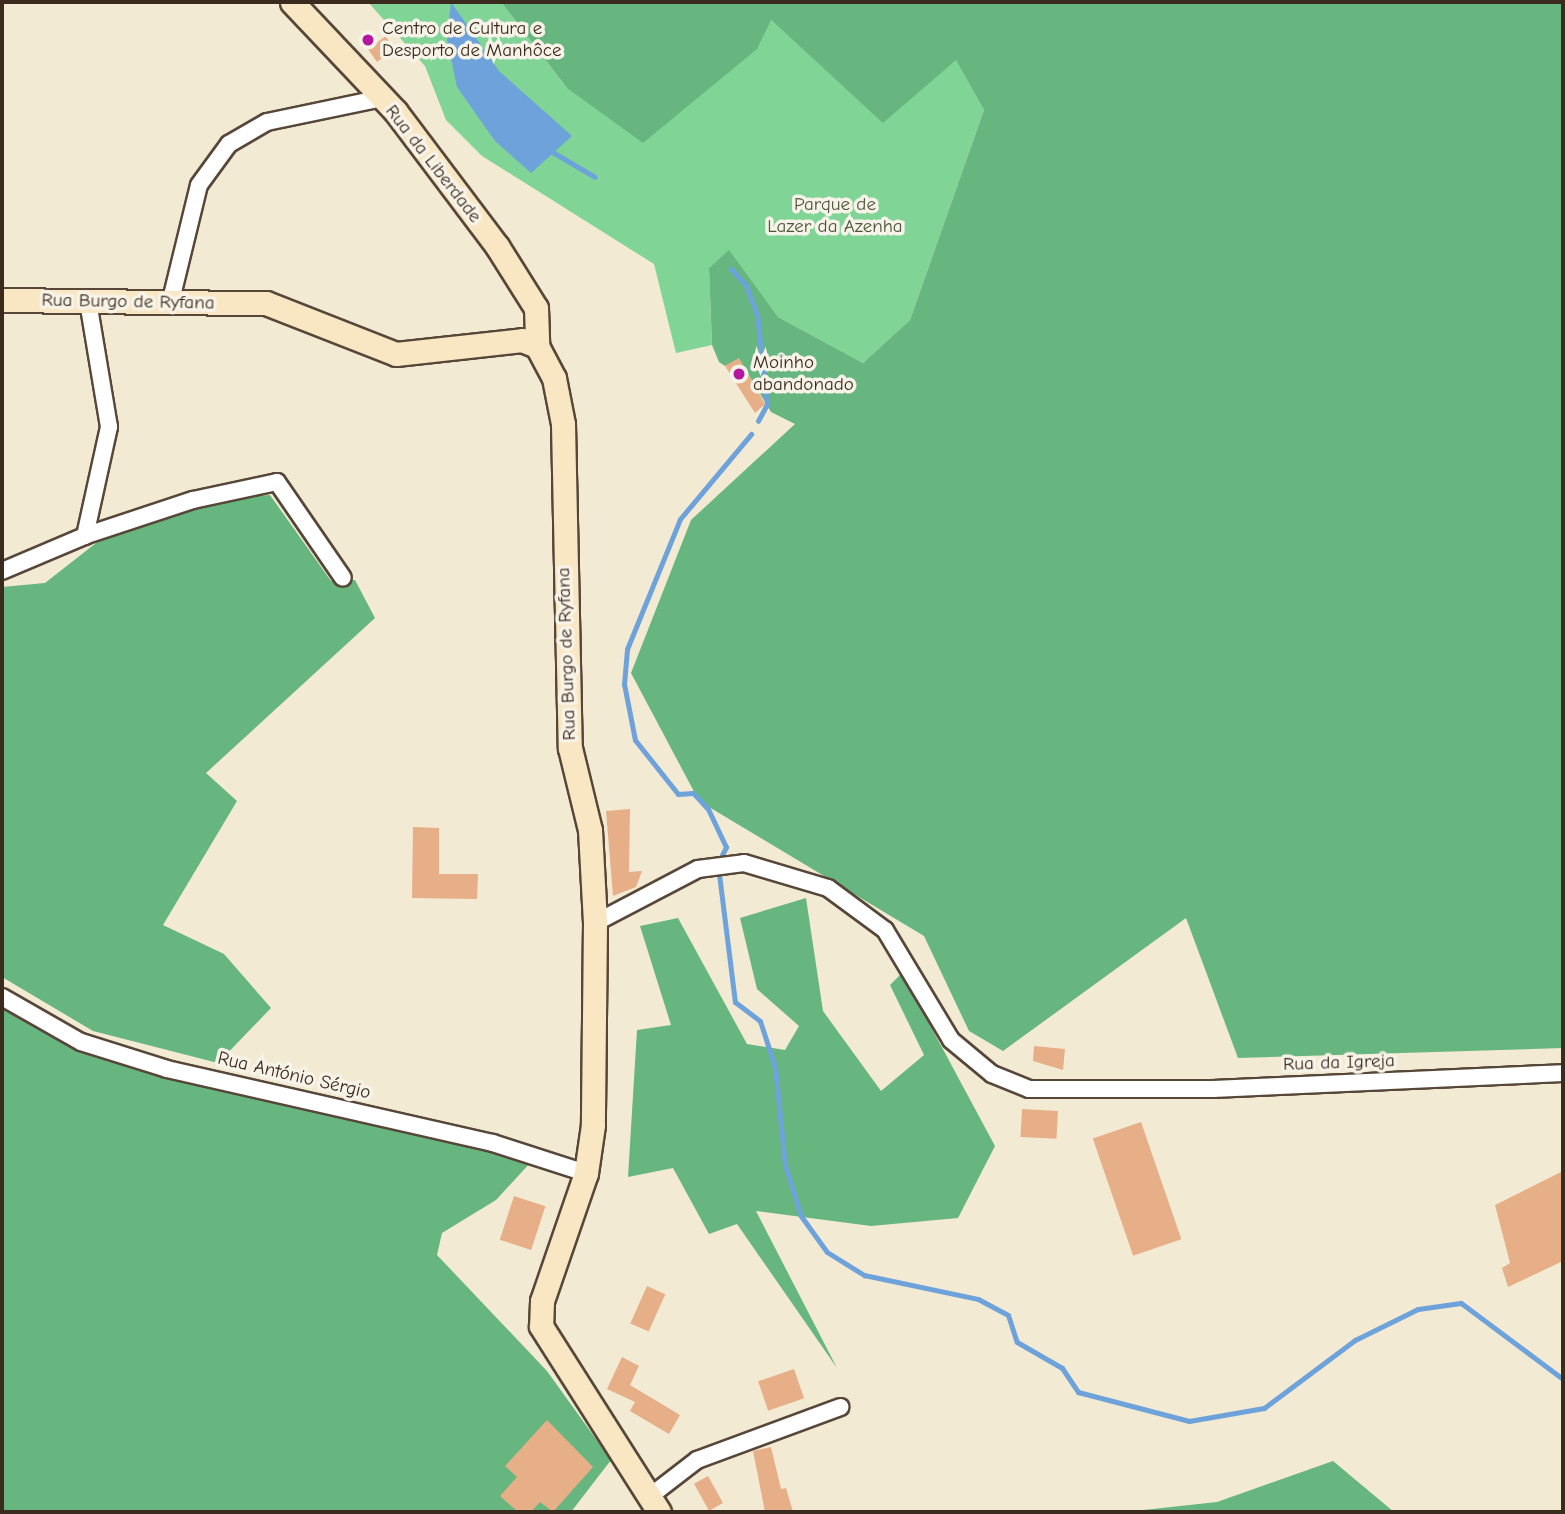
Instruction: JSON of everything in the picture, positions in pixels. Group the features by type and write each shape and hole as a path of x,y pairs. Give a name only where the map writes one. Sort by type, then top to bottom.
{"main road":[{"name":"Rua da Liberdade","path":"292,2 382,98 496,246 536,308 537,346"},
{"name":"Rua Burgo de Ryfana","path":"2,300 266,303 396,354 508,339 537,346 554,378 563,424 566,700 570,748 590,830 595,923 593,1125 586,1173 542,1301 541,1326 654,1504"}],"street":[{"path":"170,304 199,185 229,144 267,122 382,98"},
{"path":"84,536 109,427 88,301"},
{"path":"2,571 84,536 193,500 276,482 343,578"},
{"name":"Rua da Igreja","path":"595,923 698,869 744,863 828,887 885,930 951,1040 992,1074 1028,1089 1117,1090 1563,1073"},
{"name":"Rua António Sérgio","path":"2,997 81,1042 167,1069 493,1143 586,1173"},
{"path":"654,1504 697,1460 839,1406"}],"green space":[{"name":"Parque de Lazer da Azenha","path":"368,2 501,2 567,88 771,20 883,122 956,59 984,110 910,320 863,363 778,317 729,251 709,268 712,345 676,353 654,264 482,156 446,120 425,66"},
{"path":"501,2 1563,2 1563,1048 1238,1058 1186,918 1003,1051 969,1031 924,936 699,801 631,673 691,520 795,424 771,412 739,359 725,366 719,362 712,345 709,268 729,250 778,317 863,363 910,320 984,110 956,60 883,123 771,20 757,49 643,143 567,88"},
{"path":"270,495 331,581 355,580 375,618 206,773 237,801 163,925 224,954 271,1008 218,1063 93,1031 2,977 2,587 45,583 96,543 158,517 224,498"},
{"path":"806,898 823,1011 881,1091 924,1055 890,985 902,973 995,1146 958,1218 871,1226 756,1211 837,1368 737,1224 709,1234 673,1168 628,1177 637,1030 671,1025 640,926 678,918 747,1044 785,1050 799,1026 757,989 740,918"},
{"path":"2,998 107,1061 532,1161 496,1200 442,1233 437,1255 547,1371 611,1460 571,1512 2,1512"},
{"path":"1333,1461 1394,1512 1125,1512 1217,1502"}],"water":[{"path":"451,2 499,71 572,136 531,173 495,141 457,87 447,39"}],"building":[{"path":"386,36 393,50 377,62 368,49"},
{"path":"739,358 765,404 755,413 725,366"},
{"path":"630,809 629,872 642,871 636,887 613,896 606,811"},
{"path":"413,827 439,828 439,874 478,874 477,899 412,898"},
{"path":"1034,1046 1065,1049 1063,1070 1033,1061"},
{"path":"1022,1109 1058,1111 1056,1139 1021,1137"},
{"path":"1141,1122 1181,1239 1133,1256 1093,1139"},
{"path":"1563,1171 1563,1261 1508,1287 1502,1268 1510,1263 1495,1205"},
{"path":"514,1196 545,1206 531,1250 500,1240"},
{"path":"647,1286 665,1294 649,1332 630,1323"},
{"path":"622,1357 639,1366 630,1385 680,1415 669,1434 630,1411 635,1402 607,1389"},
{"path":"794,1369 804,1398 768,1411 758,1381"},
{"path":"547,1420 593,1467 553,1512 540,1502 531,1512 518,1512 500,1496 517,1477 505,1466"},
{"path":"771,1447 781,1489 786,1488 793,1512 765,1512 753,1451"},
{"path":"708,1476 723,1503 709,1511 694,1484"}],"waterway":[{"path":"549,150 595,177"},
{"path":"731,269 746,285 757,315 767,404 758,421"},
{"path":"722,855 726,847 708,809 693,793 678,794 635,740 624,684 627,649 680,519 751,434"},
{"path":"719,874 735,1002 760,1021 775,1067 785,1165 801,1216 827,1252 864,1275 978,1299 1008,1315 1017,1342 1062,1368 1078,1392 1189,1421 1264,1408 1355,1340 1418,1309 1461,1303 1563,1379"}],"place":[{"name":"Centro de Cultura e Desporto de Manhôce","path":"368,40"},
{"name":"Moinho abandonado","path":"739,374"}]}
